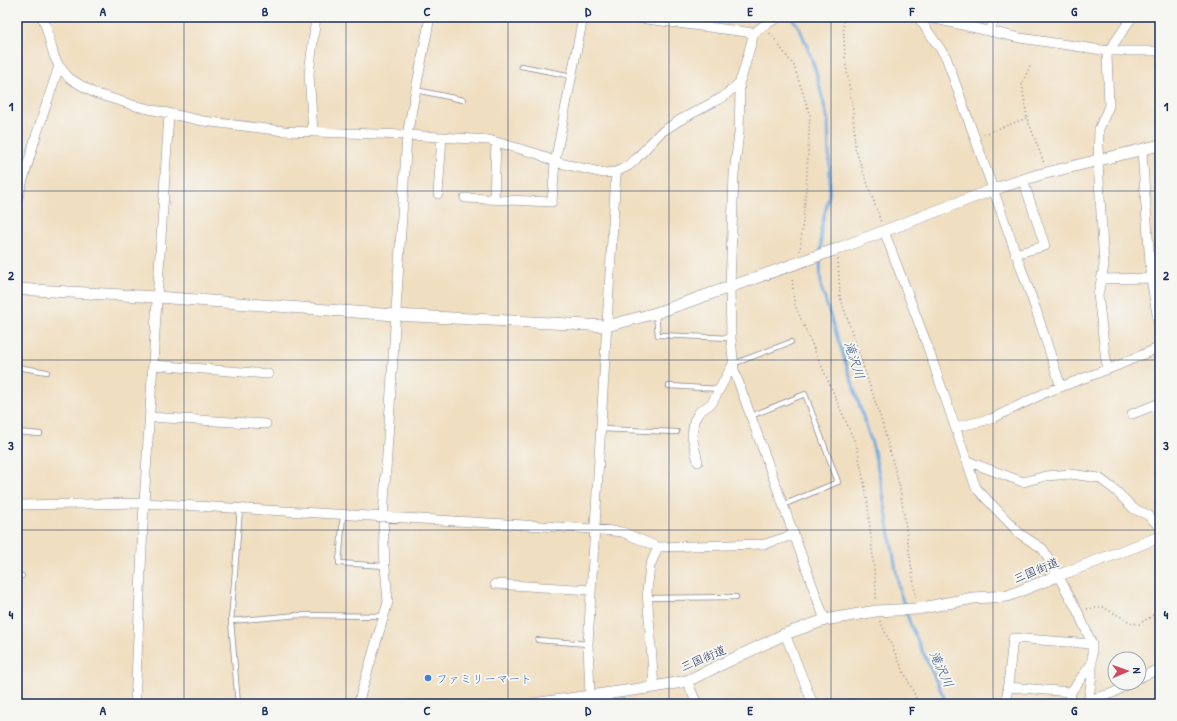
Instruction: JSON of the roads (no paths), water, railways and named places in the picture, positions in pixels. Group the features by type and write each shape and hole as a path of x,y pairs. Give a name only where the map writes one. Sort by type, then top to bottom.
{"street":[{"path":"42,17 54,56 59,66 69,78 94,93 136,106 203,121 284,131 407,135 489,140 538,154 555,162 604,173 616,172 636,159 660,133 723,97 739,83"},
{"path":"313,132 309,74 316,17"},
{"path":"358,704 388,602 383,518 407,135 430,17"},
{"path":"465,198 552,202 555,162 583,17"},
{"path":"632,17 754,33"},
{"path":"779,17 764,25 754,33 739,83 739,133 734,174 730,286 731,338 734,370 782,506 825,620"},
{"path":"918,17 946,57 1061,387"},
{"path":"927,17 944,19 1020,38 1109,51 1160,51"},
{"path":"990,31 995,17"},
{"path":"1107,369 1098,295 1104,266 1098,161 1099,129 1109,106 1107,55 1132,17"},
{"path":"17,200 59,66"},
{"path":"135,704 144,503 169,114"},
{"path":"438,194 442,137"},
{"path":"494,200 496,142"},
{"path":"17,289 157,297 395,315 607,326 656,313 837,249 992,190 1048,172 1142,151 1160,145"},
{"path":"1142,151 1151,278 1160,333"},
{"path":"590,696 588,644 616,172"},
{"path":"1015,254 1045,246 1023,180"},
{"path":"884,231 926,342 976,488 1020,534 1043,549 1077,610 1092,644 1092,676 1088,702 1116,691"},
{"path":"1101,278 1151,278"},
{"path":"956,427 990,419 1074,380 1107,369 1160,347"},
{"path":"698,462 692,436 694,421 699,412 712,402 733,364"},
{"path":"153,365 268,374"},
{"path":"1132,414 1160,403"},
{"path":"149,418 266,424"},
{"path":"967,461 1023,482 1046,476 1071,474 1098,478 1115,490 1134,509 1148,515 1160,527"},
{"path":"17,505 144,503 594,529 622,532 658,547 765,544 793,535"},
{"name":"三国街道","path":"533,704 590,696 607,699 654,687 687,681 784,634 825,620 876,611 917,609 973,598 1008,596 1160,537"},
{"path":"654,687 647,591 650,566 658,547"},
{"path":"495,584 591,590"},
{"path":"784,634 813,704"},
{"path":"1006,704 1013,638 1092,644"},
{"path":"1070,704 1071,692 1092,663"},
{"path":"1147,674 1154,671"},
{"path":"687,681 697,704"},
{"path":"1008,687 1071,692"}],"lane":[{"path":"521,66 572,76"},
{"path":"416,90 463,100"},
{"path":"656,313 658,335 731,338"},
{"path":"733,364 791,342"},
{"path":"17,367 47,372"},
{"path":"669,386 720,389"},
{"path":"750,416 805,394 838,482 782,506"},
{"path":"600,429 677,432"},
{"path":"17,432 40,434"},
{"path":"238,704 231,621 240,508"},
{"path":"343,515 339,564 385,566"},
{"path":"648,598 736,597"},
{"path":"231,621 298,615 385,616"},
{"path":"538,640 588,644"}],"waterway":[{"name":"滝沢川","path":"791,17 799,27 807,46 816,72 828,121 830,181 829,195 821,229 821,253"},
{"name":"滝沢川","path":"820,258 821,287 873,447 882,488 900,593 905,607"},
{"name":"滝沢川","path":"906,612 913,631 947,704"}],"place":[{"name":"ファミリーマート","path":"428,678"}]}
